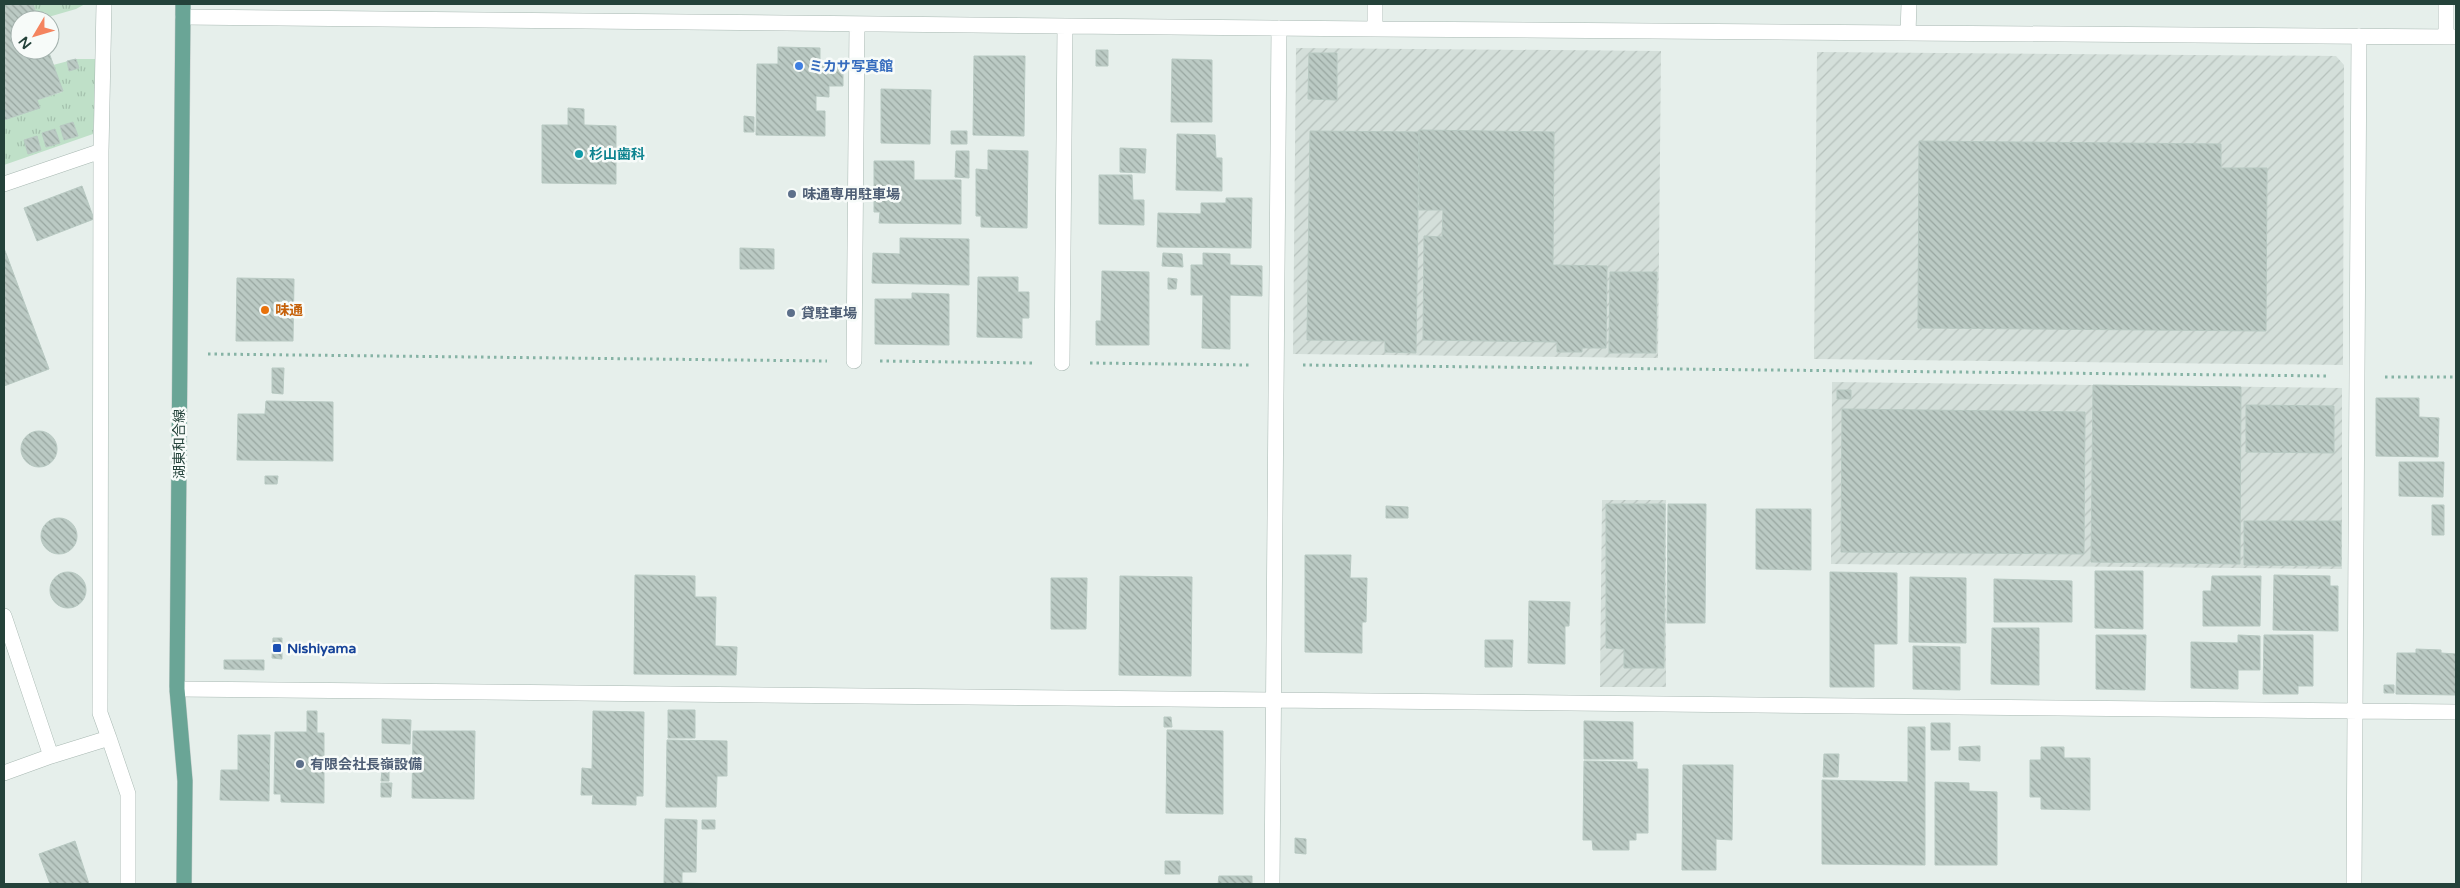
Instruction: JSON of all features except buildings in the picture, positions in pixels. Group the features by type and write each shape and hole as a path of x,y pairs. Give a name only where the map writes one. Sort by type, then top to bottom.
{"main road":[{"name":"湖東和合線","path":"183,10 178,689 185,781 184,884"}],"street":[{"path":"104,4 101,151 100,713 128,794 128,884"},
{"path":"1375,4 1375,29"},
{"path":"1908,4 1908,33"},
{"path":"183,10 857,24 2451,37 2446,4"},
{"path":"854,361 857,24"},
{"path":"1062,363 1065,26"},
{"path":"1272,884 1280,28"},
{"path":"2354,884 2359,36"},
{"path":"4,184 101,151"},
{"path":"4,616 51,756"},
{"path":"178,689 2456,712"},
{"path":"4,773 109,738"}],"path":[{"path":"2357,376 2456,377"}],"shaded area":[{"path":"1296,48 1661,51 1658,358 1293,354"},
{"path":"1817,52 2336,56 2344,65 2343,365 1814,359"},
{"path":"1832,382 2342,388 2342,569 1831,564"},
{"path":"1602,500 1666,500 1666,687 1600,687"}],"green space":[{"path":"33,4 85,4 60,14 60,10 35,10"},
{"path":"76,59 97,59 93,134 4,165 4,120 39,108 37,100 62,92 53,65"}],"place":[{"name":"ミカサ写真館","path":"799,66"},
{"name":"杉山歯科","path":"579,154"},
{"name":"味通専用駐車場","path":"792,194"},
{"name":"味通","path":"265,310"},
{"name":"貸駐車場","path":"791,313"},
{"name":"Nishiyama","path":"277,648"},
{"name":"有限会社長嶺設備","path":"300,764"}]}
